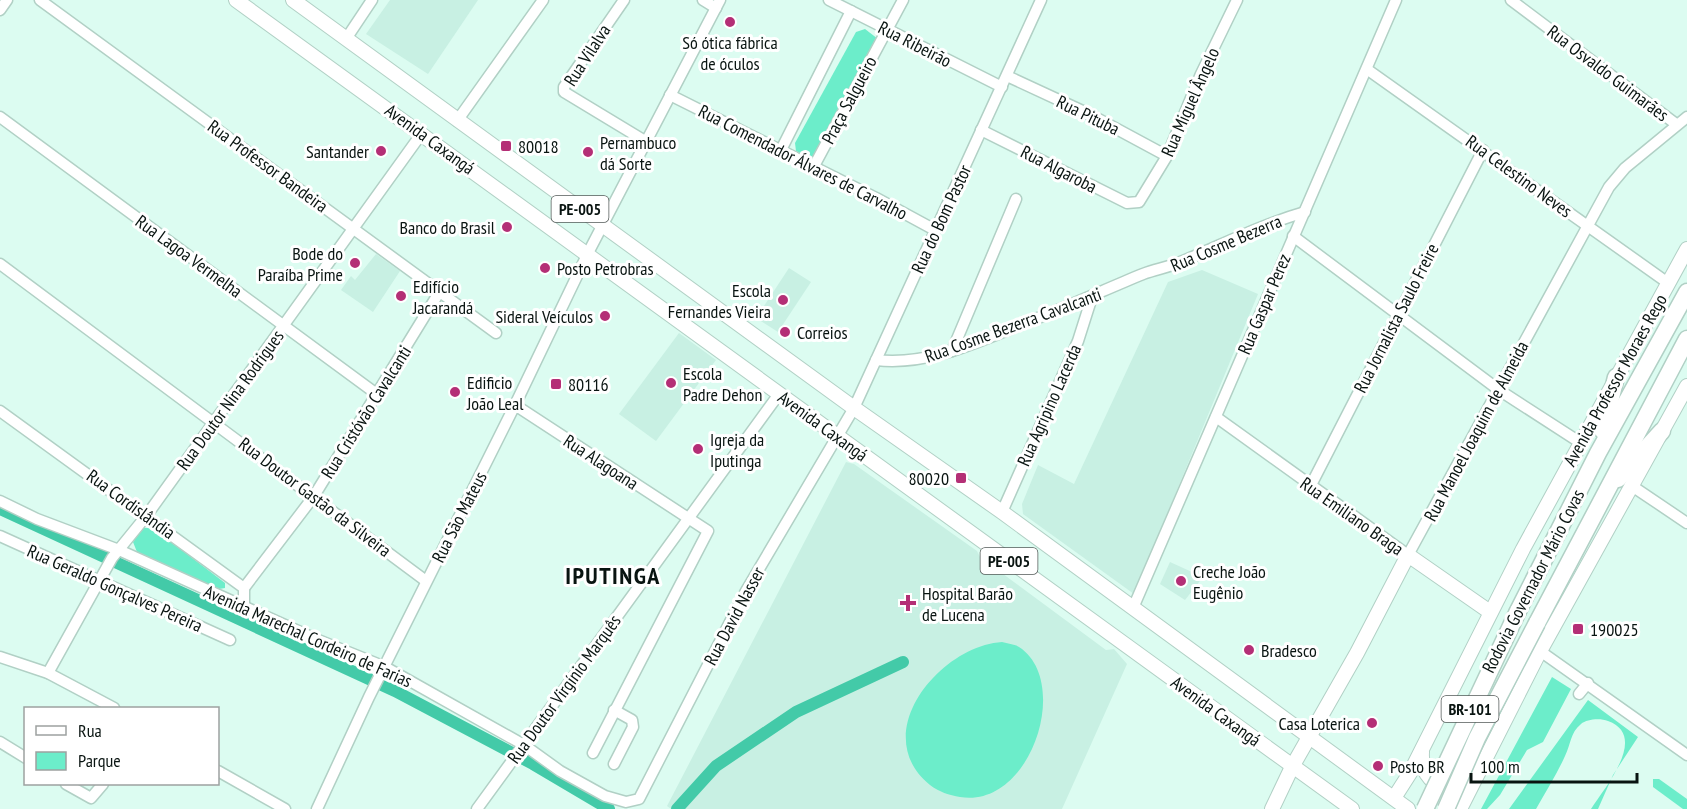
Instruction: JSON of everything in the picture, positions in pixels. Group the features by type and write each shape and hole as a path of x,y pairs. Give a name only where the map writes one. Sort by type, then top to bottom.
{"highway":[{"name":"BR-101","path":"1598,453 1687,292"},
{"name":"BR-101","path":"1609,489 1625,452 1687,339"},
{"path":"1598,453 1616,377"},
{"path":"1609,489 1662,431"},
{"name":"Rodovia Governador Mário Covas","path":"1425,809 1465,718 1598,453"},
{"name":"Rodovia Governador Mário Covas","path":"1446,809 1477,738 1609,489"}],"main road":[{"name":"Avenida Caxangá","path":"236,0 1352,809"},
{"name":"Avenida Caxangá","path":"293,0 854,408 1002,512 1408,809"},
{"name":"Avenida Professor Moraes Rego","path":"1394,798 1422,750 1490,612 1687,249"},
{"path":"1460,809 1540,651 1687,386"},
{"name":"Rua Emiliano Braga","path":"1407,555 1490,612"},
{"name":"Rua Manoel Joaquim de Almeida","path":"1272,809 1292,767 1311,737 1407,555"},
{"path":"1422,750 1425,772 1441,786 1452,788 1473,781"}],"street":[{"path":"0,10 7,0"},
{"name":"Rua Professor Bandeira","path":"40,0 496,333"},
{"path":"346,39 372,0"},
{"path":"458,120 543,0"},
{"name":"Rua Vilalva","path":"624,0 564,87 564,92 645,141"},
{"path":"703,0 718,4"},
{"name":"Rua Ribeirão","path":"829,0 1002,87"},
{"name":"Praça Salgueiro","path":"813,168 903,0"},
{"name":"Rua do Bom Pastor","path":"837,436 854,408 1041,0"},
{"name":"Rua Miguel Ângelo","path":"1139,202 1167,156 1237,0"},
{"name":"Rua Gaspar Perez","path":"1132,608 1293,236 1368,70 1396,0"},
{"name":"Rua Osvaldo Guimarães","path":"1511,0 1676,124"},
{"name":"Rua São Mateus","path":"317,809 377,680 515,405 588,253 718,4"},
{"name":"Praça Salgueiro","path":"781,150 851,11"},
{"name":"Rua Celestino Neves","path":"1368,70 1668,283"},
{"name":"Rua Pituba","path":"1007,76 1089,114 1167,156"},
{"name":"Rua Comendador Álvares de Carvalho","path":"670,95 935,230"},
{"name":"Rua Lagoa Vermelha","path":"0,117 378,395"},
{"name":"Rua Manoel Joaquim de Almeida","path":"1407,555 1609,187 1625,168 1687,117"},
{"name":"Rua Algaroba","path":"981,130 1127,203 1139,202"},
{"name":"Rua Doutor Nina Rodrigues","path":"48,673 115,554 147,515 422,133"},
{"name":"Rua Jornalista Saulo Freire","path":"1310,487 1483,150"},
{"path":"952,351 1016,199"},
{"name":"Rua Cosme Bezerra","path":"1146,273 1177,264 1252,232 1266,223 1305,212"},
{"path":"1293,236 1399,316 1450,350 1499,390 1581,442"},
{"name":"Rua Doutor Gastão da Silveira","path":"0,264 214,421 426,581"},
{"name":"Rua Cosme Bezerra Cavalcanti","path":"876,360 912,361 952,351 1092,297 1146,273"},
{"name":"Rua Cristóvão Cavalcanti","path":"244,588 314,496 440,291"},
{"name":"Rua Agripino Lacerda","path":"1002,512 1078,341 1092,297"},
{"name":"Rua Doutor Virgínio Marquês","path":"477,809 500,782 508,766 779,394"},
{"name":"Rua Alagoana","path":"515,405 708,531 614,710"},
{"name":"Rua Cordislândia","path":"0,411 147,515 244,588"},
{"name":"Rua Emiliano Braga","path":"1215,417 1407,555"},
{"name":"Rua David Nasser","path":"639,799 746,591 837,436"},
{"path":"1632,486 1687,523"},
{"name":"Avenida Marechal Cordeiro de Farias","path":"0,501 115,554 385,667 605,796 626,802 639,799"},
{"name":"Rua Geraldo Gonçalves Pereira","path":"0,536 101,577 230,640"},
{"path":"243,607 244,588"},
{"path":"1540,651 1588,683 1649,735 1687,755"},
{"path":"0,657 48,673 112,707"},
{"path":"1579,694 1588,683"},
{"path":"592,753 614,710 632,720 633,727 614,764"},
{"path":"0,742 24,757"},
{"path":"219,772 285,809"},
{"path":"69,785 91,798 101,785"}],"shaded area":[{"path":"390,0 478,0 428,74 366,34"},
{"path":"376,254 400,271 373,312 341,290 351,276 355,280"},
{"name":"Escola Fernandes Vieira","path":"789,268 811,282 778,332 756,318"},
{"path":"1202,270 1258,294 1134,594 1023,514 1022,504 1038,465 1074,484 1168,282"},
{"name":"Escola Padre Dehon","path":"679,333 716,360 656,441 619,414"},
{"name":"Hospital Barão de Lucena","path":"846,462 854,464 977,551 980,557 1106,650 1114,649 1127,664 1062,809 671,809 667,806"},
{"name":"Creche João Eugênio","path":"1170,562 1203,577 1185,600 1160,584"}],"green space":[{"path":"865,29 878,39 814,157 809,158 796,151 795,143 856,32"},
{"path":"143,528 153,528 225,583 225,588 219,589 137,552 133,542"},
{"path":"1002,642 1019,647 1035,664 1042,686 1042,713 1036,739 1024,764 1007,783 985,795 960,797 944,793 930,785 912,764 906,742 909,718 919,696 935,676 956,659 979,647"},
{"path":"1552,677 1571,689 1543,742 1527,750 1500,795 1487,809 1481,809"},
{"path":"1588,700 1638,737 1616,771 1624,750 1625,738 1620,728 1605,720 1587,721 1575,731 1562,763 1536,809 1509,809"},
{"path":"1612,778 1598,809 1591,809 1605,788"},
{"path":"1653,779 1659,779 1687,799 1687,809 1683,809 1653,787"}],"waterway":[{"path":"0,509 395,691 533,764 609,809"},
{"path":"677,809 716,766 796,712 903,662"}],"place":[{"name":"Só ótica fábrica de óculos","path":"730,22"},
{"name":"80018","path":"506,146"},
{"name":"Santander","path":"381,151"},
{"name":"Pernambuco dá Sorte","path":"588,152"},
{"name":"Banco do Brasil","path":"507,227"},
{"name":"Bode do Paraíba Prime","path":"355,263"},
{"name":"Posto Petrobras","path":"545,268"},
{"name":"Edifício Jacarandá","path":"401,296"},
{"name":"Escola Fernandes Vieira","path":"783,300"},
{"name":"Sideral Veículos","path":"605,316"},
{"name":"Correios","path":"785,332"},
{"name":"Escola Padre Dehon","path":"671,383"},
{"name":"80116","path":"556,384"},
{"name":"Edificio João Leal","path":"455,392"},
{"name":"Igreja da Iputinga","path":"698,449"},
{"name":"80020","path":"961,478"},
{"name":"Creche João Eugênio","path":"1181,581"},
{"name":"Hospital Barão de Lucena","path":"908,603"},
{"name":"190025","path":"1578,629"},
{"name":"Bradesco","path":"1249,650"},
{"name":"Casa Loterica","path":"1372,723"},
{"name":"Posto BR","path":"1378,766"}],"district":[{"name":"IPUTINGA","path":"613,575"}]}
